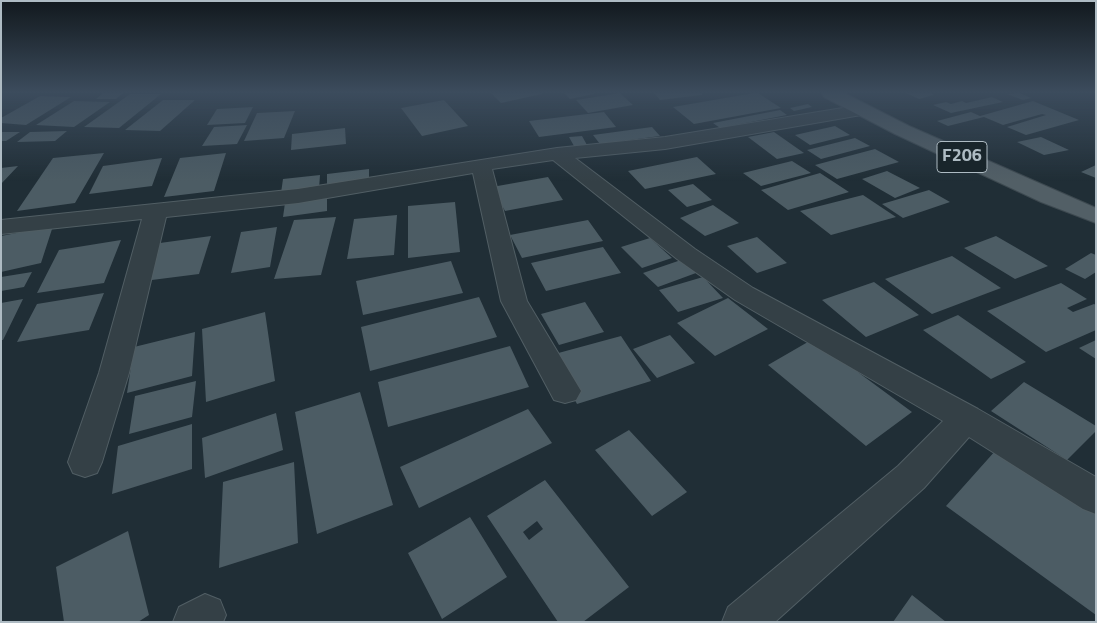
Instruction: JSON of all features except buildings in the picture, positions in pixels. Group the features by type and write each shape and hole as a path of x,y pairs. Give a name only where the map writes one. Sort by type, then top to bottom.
{"main road":[{"name":"F206","path":"887,122 1049,197 1096,216"}],"street":[{"path":"1,227 298,196 481,165 557,154 665,143 789,122"},
{"path":"557,154 686,254 744,294 966,418 1096,496"},
{"path":"481,165 514,301 565,391"},
{"path":"84,462 114,373 156,211"},
{"path":"743,622 911,477 966,418"}]}
